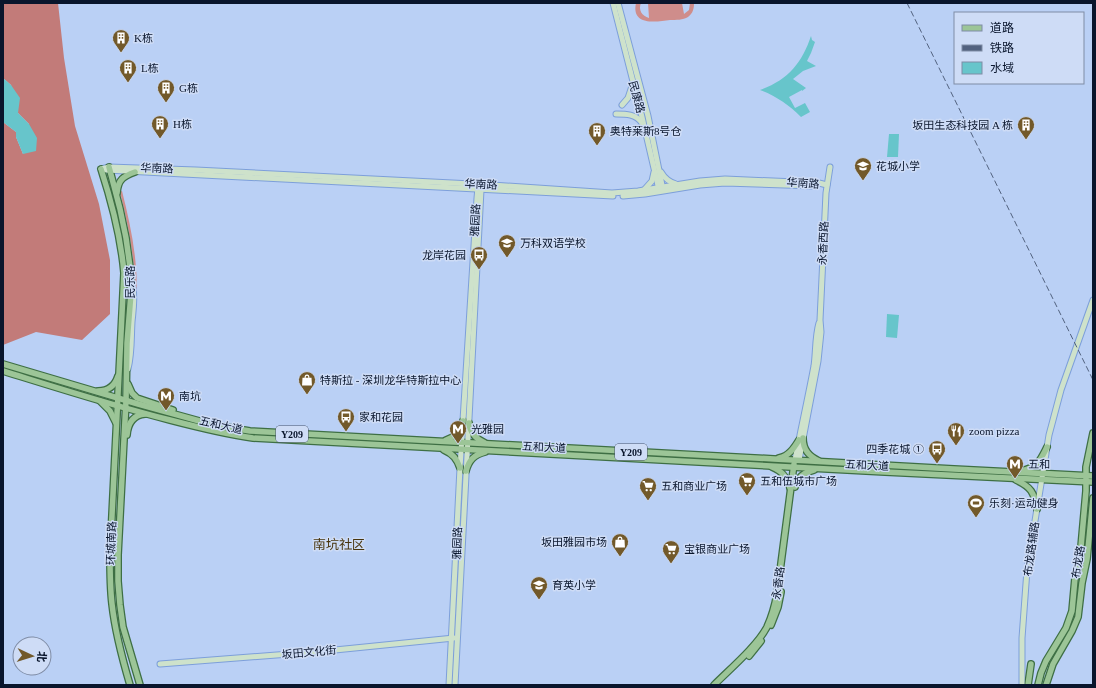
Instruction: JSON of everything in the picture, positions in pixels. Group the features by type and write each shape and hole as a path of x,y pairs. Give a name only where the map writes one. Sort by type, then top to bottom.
{"main road":[{"name":"民康路","path":"613,3 618,13 648,116 661,189"},
{"name":"民康路","path":"618,3 618,13 633,83 657,170"},
{"path":"622,105 630,94 633,83"},
{"path":"616,114 629,114 635,116 644,126"},
{"name":"永香西路","path":"797,460 818,361 821,332 820,320 826,199 830,167"},
{"name":"华南路","path":"101,169 196,170 606,196 630,196 679,184 713,180 736,179 819,183 827,185"},
{"name":"民乐路","path":"101,169 112,206 123,258 124,288 118,399"},
{"name":"华南路","path":"109,169 136,172 612,193 725,183 799,186 827,185"},
{"name":"民乐路","path":"109,169 117,197 128,252 131,279 127,343 126,401"},
{"path":"644,190 652,181 657,170 669,181 679,184"},
{"path":"117,197 121,180 126,175 136,172"},
{"name":"雅园路","path":"449,685 455,638 465,492 463,470 479,188"},
{"name":"布龙路辅路","path":"1022,685 1022,638 1027,570 1047,447 1059,395 1093,300"},
{"name":"五和大道","path":"3,364 118,399 193,418 214,425 250,431 767,458 797,460 823,466"},
{"name":"五和大道","path":"3,371 125,408 212,431 253,438 796,467 823,466 1014,475 1086,479 1093,482"},
{"path":"90,390 104,390 111,387 116,382 120,372"},
{"path":"126,376 130,390 137,398 161,405 193,418"},
{"path":"97,399 110,411 117,431"},
{"name":"环城南路","path":"118,399 110,582 112,605 121,655 130,685"},
{"name":"环城南路","path":"126,401 118,581 123,627 140,685"},
{"path":"115,457 123,457 130,423 137,416 148,414"},
{"path":"441,441 449,440 455,436 466,422 473,435 483,442 491,444"},
{"name":"布龙路","path":"1038,685 1046,661 1066,628 1071,615 1080,558 1086,491 1086,467 1093,433"},
{"path":"774,459 782,458 788,454 801,439 807,452 823,466 802,475 797,480 795,487"},
{"path":"1037,509 1035,498 1031,490 1014,475 1037,465 1047,447"},
{"path":"438,448 453,455 463,470 475,456 483,452 491,451"},
{"path":"767,458 767,465 783,473 790,493"},
{"name":"永香路","path":"714,685 758,640 770,619 777,594 790,493 797,460"},
{"name":"永香路","path":"720,685 760,643 776,615 795,487 796,467"},
{"name":"雅园路","path":"455,685 459,491 463,470"},
{"name":"五和大道","path":"1086,479 1093,476"},
{"path":"459,491 465,492"},
{"name":"布龙路","path":"1046,685 1053,664 1072,631 1078,617 1082,583 1087,559 1093,498"},
{"path":"1090,526 1093,517"},
{"name":"坂田文化街","path":"160,664 315,652 455,638"},
{"path":"1028,685 1031,664"}],"shaded area":[{"path":"3,3 58,3 64,58 75,126 99,204 110,260 110,314 82,340 36,332 3,345 3,122 16,132 16,137 23,154 29,124 18,113 11,85 3,78"},
{"path":"636,3 641,3 641,12 644,16 649,18 648,3 682,3 684,14 689,10 690,3 694,3 692,12 686,18 652,22 641,19 637,16 635,10"},
{"path":"106,176 119,218 125,247 128,291 124,247 118,218"},
{"path":"122,191 135,259 137,287 136,301 133,260 120,192"}],"water":[{"path":"811,36 812,40 815,42 807,61 816,66 803,71 793,79 806,88 789,97 795,108 805,103 810,112 801,117 782,101 760,90 779,81 793,69 803,54"},
{"path":"3,78 11,85 20,98 18,113 29,124 37,138 36,151 23,154 16,137 16,132 3,122"},
{"path":"889,134 899,134 898,157 887,157"},
{"path":"887,314 899,315 897,338 886,337"}],"railway":[{"path":"907,3 1093,380"}],"place":[{"name":"K栋","path":"121,53"},
{"name":"L栋","path":"128,83"},
{"name":"G栋","path":"166,103"},
{"name":"H栋","path":"160,139"},
{"name":"坂田生态科技园 A 栋","path":"1026,140"},
{"name":"奥特莱斯8号仓","path":"597,146"},
{"name":"花城小学","path":"863,181"},
{"name":"万科双语学校","path":"507,258"},
{"name":"龙岸花园","path":"479,270"},
{"name":"特斯拉 - 深圳龙华特斯拉中心","path":"307,395"},
{"name":"南坑","path":"166,411"},
{"name":"家和花园","path":"346,432"},
{"name":"光雅园","path":"458,444"},
{"name":"zoom pizza","path":"956,446"},
{"name":"四季花城 ①","path":"937,464"},
{"name":"五和","path":"1015,479"},
{"name":"五和伍城市广场","path":"747,496"},
{"name":"五和商业广场","path":"648,501"},
{"name":"乐刻·运动健身","path":"976,518"},
{"name":"坂田雅园市场","path":"620,557"},
{"name":"宝银商业广场","path":"671,564"},
{"name":"育英小学","path":"539,600"}],"district":[{"name":"南坑社区","path":"339,544"}]}
